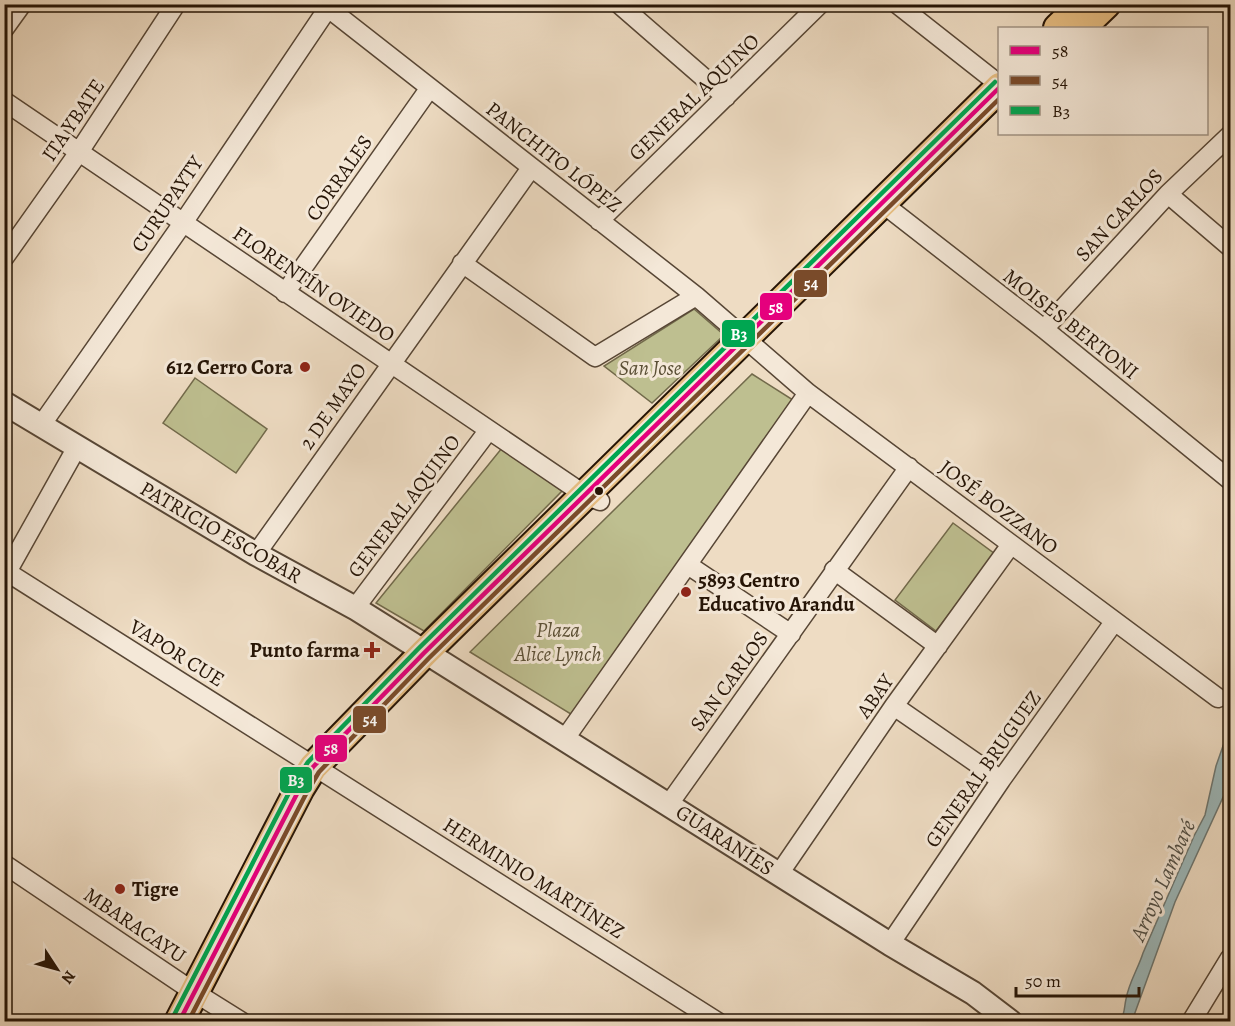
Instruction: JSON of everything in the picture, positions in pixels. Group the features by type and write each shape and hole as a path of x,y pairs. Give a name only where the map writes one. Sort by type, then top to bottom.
{"main road":[{"path":"1059,27 1083,4"},
{"path":"1082,27 1106,4"},
{"path":"888,208 998,87"},
{"path":"179,1022 200,1005 319,770 888,208 998,110"}],"street":[{"path":"4,29 22,4"},
{"name":"ITA YBATE","path":"4,258 79,152 176,4"},
{"path":"619,4 726,97"},
{"name":"GENERAL AQUINO","path":"599,221 820,4"},
{"path":"897,4 998,85"},
{"name":"PANCHITO LÓPEZ","path":"325,6 696,296 750,343"},
{"name":"CURUPAYTY","path":"42,424 183,223 325,6"},
{"name":"CORRALES","path":"285,293 429,89"},
{"name":"FLORENTÍN OVIEDO","path":"4,101 488,430 593,498"},
{"name":"SAN CARLOS","path":"1044,329 1168,194 1230,135"},
{"name":"2 DE MAYO","path":"256,554 531,168"},
{"path":"1168,194 1230,247"},
{"name":"MOISES BERTONI","path":"888,208 1044,329 1230,480"},
{"path":"462,263 595,357 696,296"},
{"name":"JOSÉ BOZZANO","path":"750,343 808,393 1218,698"},
{"path":"564,740 808,393"},
{"name":"PATRICIO ESCOBAR","path":"4,403 256,554 355,608 431,657"},
{"name":"GENERAL AQUINO","path":"355,608 488,430"},
{"path":"6,571 77,447"},
{"name":"SAN CARLOS","path":"669,804 909,467"},
{"name":"ABAY","path":"779,874 894,706 1011,546"},
{"path":"688,565 791,634"},
{"path":"834,570 938,646"},
{"name":"VAPOR CUE","path":"6,571 319,770"},
{"name":"GENERAL BRUGUEZ","path":"890,944 1001,780 1114,622"},
{"name":"GUARANÍES","path":"431,657 890,944 973,993 1007,1020"},
{"path":"894,706 1001,780"},
{"name":"HERMINIO MARTÍNEZ","path":"319,770 718,1022"},
{"name":"MBARACAYU","path":"4,864 200,1005 242,1022"},
{"path":"1191,1022 1230,958"}],"green space":[{"name":"San Jose","path":"694,309 724,335 652,403 604,366"},
{"name":"Plaza Alice Lynch","path":"752,374 793,400 574,716 470,652"},
{"path":"195,378 267,429 236,473 163,423"},
{"path":"502,448 562,491 424,631 376,603"},
{"path":"953,523 995,554 936,631 895,600"}],"water":[{"path":"1230,726 1230,782 1175,902 1132,1021 1119,1021 1123,1014 1129,987 1143,953 1205,815 1216,766"}],"transit line":[{"name":"B3","path":"172,1019 293,785 308,762 419,648 995,82"},
{"name":"58","path":"179,1022 313,767 424,653 998,89"},
{"name":"54","path":"188,1022 319,772 429,658 998,100"}],"place":[{"name":"612 Cerro Cora","path":"305,367"},
{"name":"5893 Centro Educativo Arandu","path":"686,592"},
{"name":"Punto farma","path":"372,650"},
{"name":"Tigre","path":"120,889"}],"water label":[{"name":"Arroyo Lambaré","path":"1162,880"}]}
